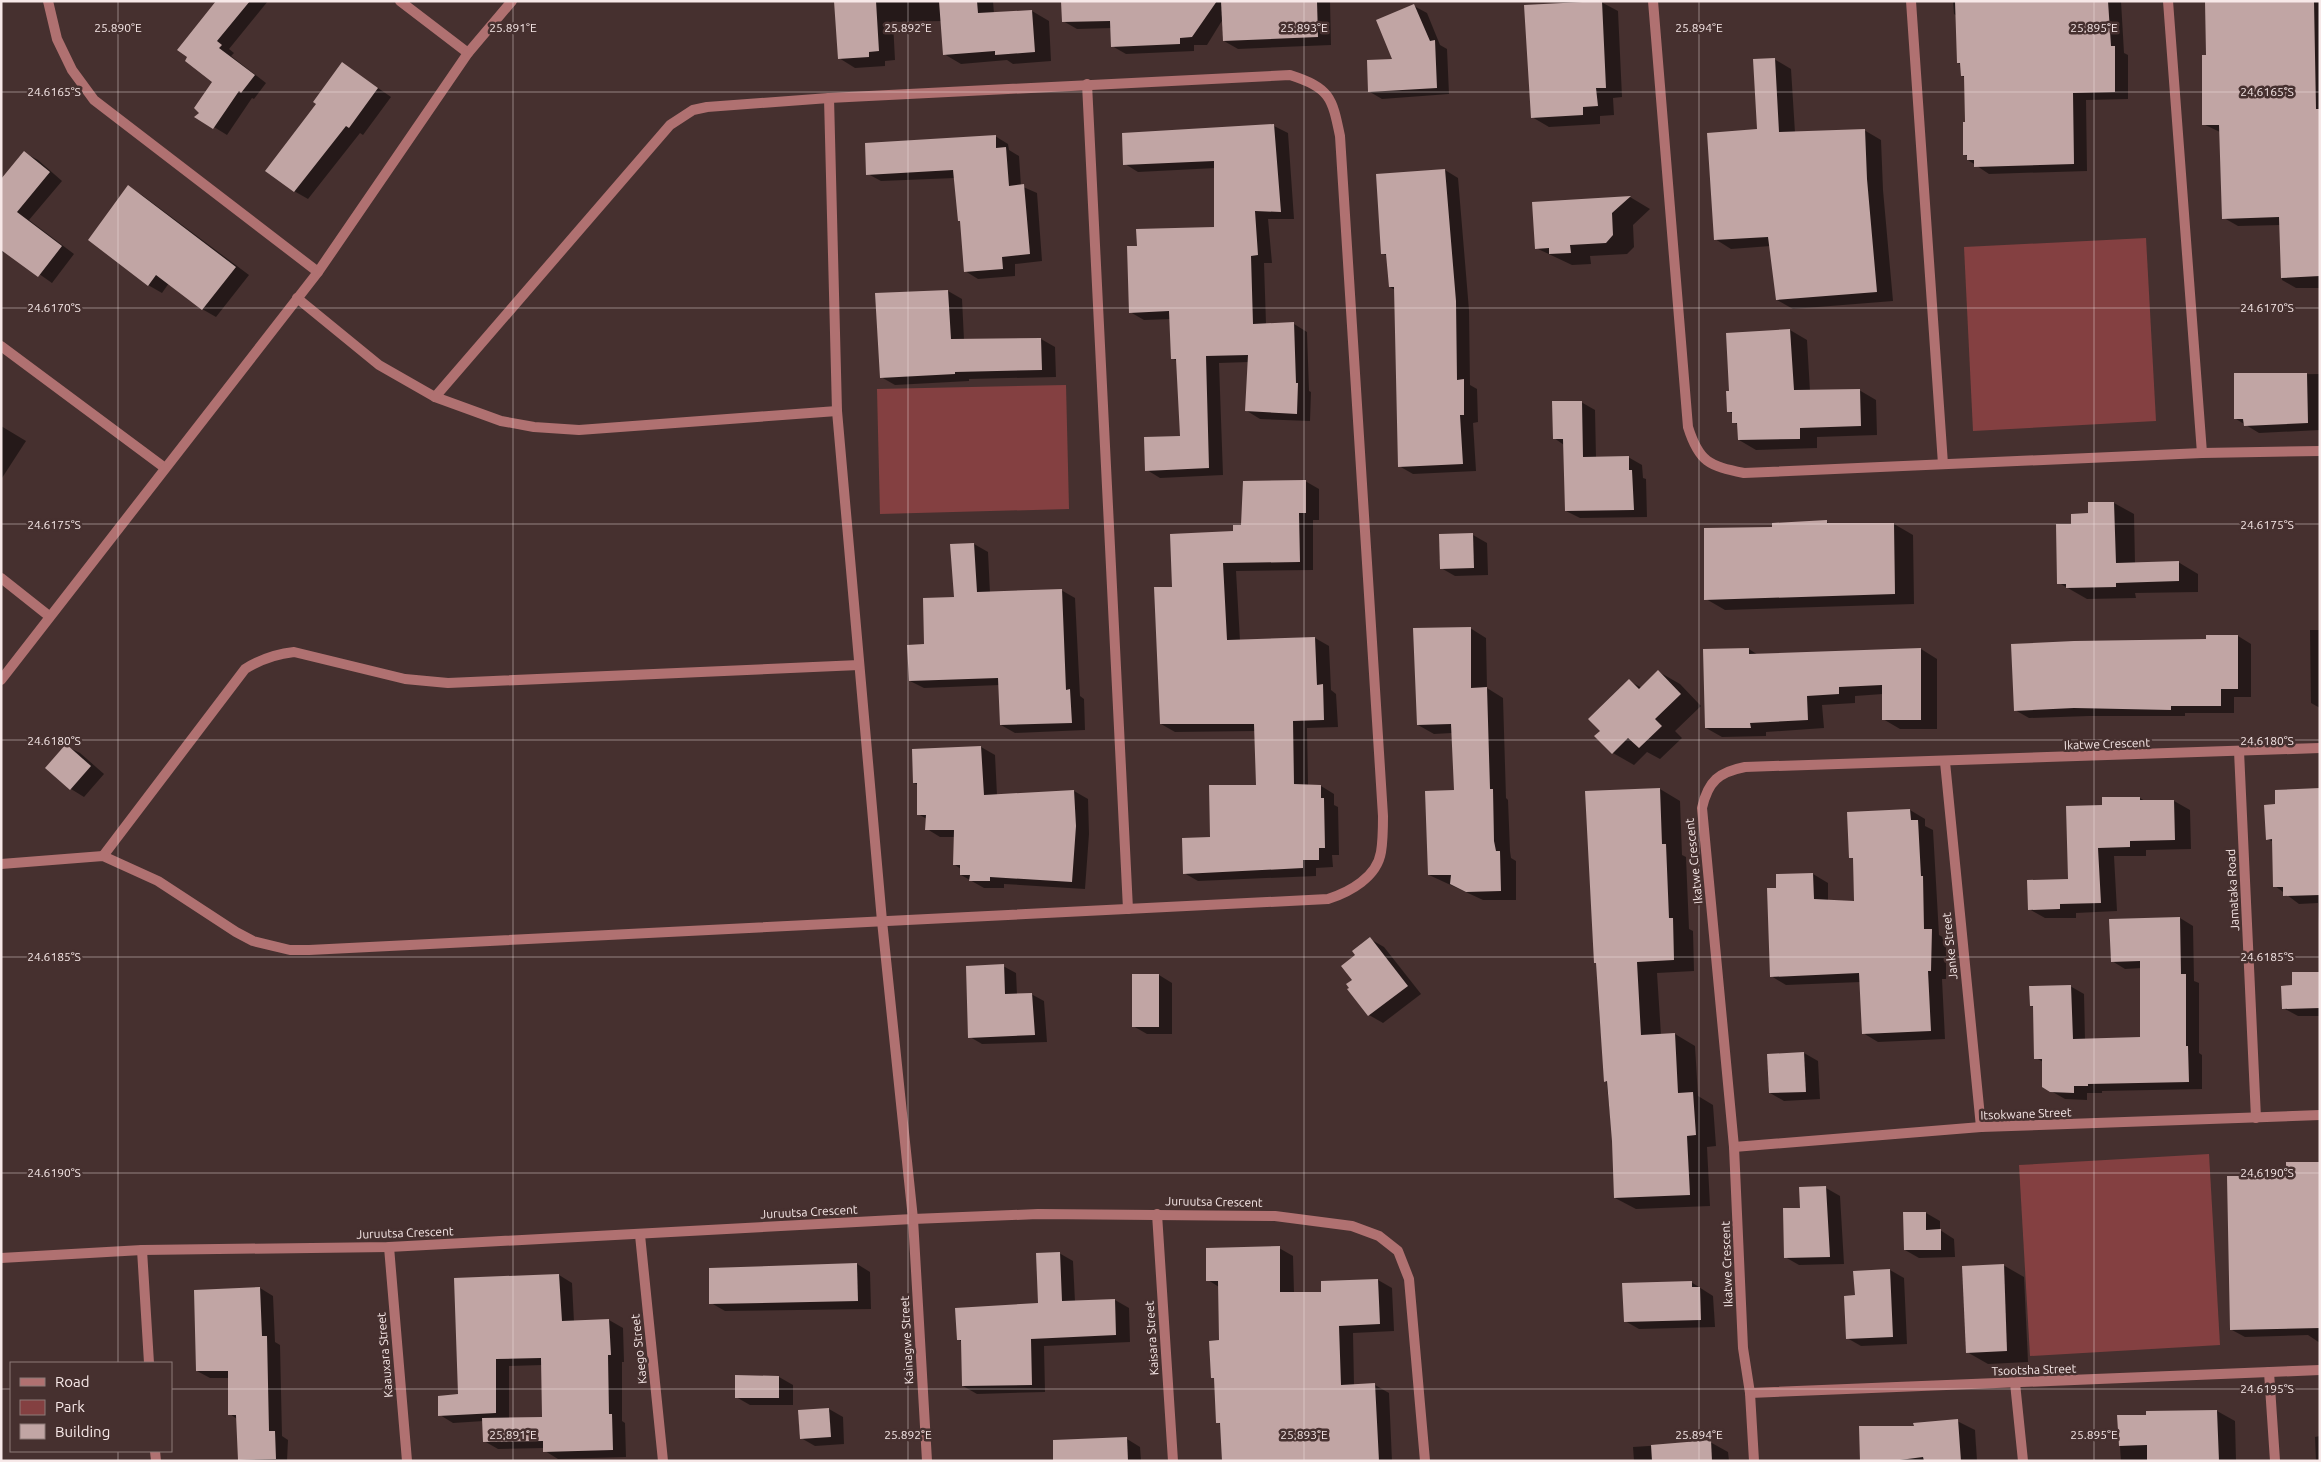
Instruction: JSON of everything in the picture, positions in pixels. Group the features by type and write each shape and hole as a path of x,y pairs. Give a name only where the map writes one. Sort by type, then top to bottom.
{"street":[{"path":"48,1 57,39 72,70 94,100 318,272"},
{"path":"400,1 468,53"},
{"path":"1,680 318,272 468,53 512,1"},
{"path":"1654,1 1688,428 1694,447 1706,461 1724,469 1744,473 2202,452 2320,451"},
{"path":"1911,1 1943,464"},
{"path":"2168,1 2202,452"},
{"path":"1,864 103,856 158,881 253,941 290,950 1328,899 1344,894 1357,886 1372,870 1381,854 1383,816 1340,136 1329,95 1313,82 1290,75 1086,84 829,98 693,110 679,117 670,125 435,397"},
{"path":"1086,84 1128,909"},
{"name":"Kainagwe Street","path":"829,98 837,412 882,921 913,1219 926,1461"},
{"path":"297,298 379,365 435,397 501,420 534,427 579,430 837,412"},
{"path":"1,346 165,468"},
{"path":"1,578 49,616"},
{"path":"103,856 245,669 261,659 277,654 294,652 406,679 448,683 859,665"},
{"name":"Ikatwe Crescent","path":"1754,1461 1750,1393 1743,1348 1734,1147 1702,808 1705,792 1715,779 1729,770 1745,767 1945,762 2320,748"},
{"name":"Jamataka Road","path":"2240,751 2256,1118"},
{"name":"Janke Street","path":"1945,762 1981,1128"},
{"name":"Itsokwane Street","path":"1734,1147 1981,1128 2320,1115"},
{"name":"Juruutsa Crescent","path":"1,1258 142,1250 388,1247 1038,1214 1275,1216 1352,1226 1379,1236 1398,1251 1410,1279 1425,1461"},
{"name":"Kaisara Street","path":"1157,1214 1173,1461"},
{"name":"Kaego Street","path":"640,1235 662,1461"},
{"name":"Kaauxara Street","path":"388,1247 407,1461"},
{"path":"142,1250 149,1362"},
{"name":"Tsootsha Street","path":"1750,1393 2320,1370"},
{"path":"2269,1372 2275,1461"},
{"path":"2015,1383 2023,1461"}],"green space":[{"path":"2146,238 2156,421 1973,431 1964,247"},
{"path":"1066,385 1069,509 880,514 877,389"},
{"path":"2209,1154 2220,1345 2030,1356 2019,1165"}],"building":[{"path":"216,1 250,1 217,41 222,45 219,48 255,75 241,93 239,91 213,129 194,117 199,113 194,108 212,82 185,61 187,57 177,50"},
{"path":"834,1 876,1 879,51 869,52 869,57 838,59"},
{"path":"939,1 977,1 978,13 1032,10 1035,52 995,55 995,51 943,55"},
{"path":"1061,1 1217,1 1192,37 1180,38 1180,44 1111,47 1110,21 1062,22"},
{"path":"1221,1 1317,1 1318,37 1223,41"},
{"path":"1602,1 1606,88 1596,88 1598,106 1583,107 1583,115 1531,118 1524,5"},
{"path":"1955,1 2108,1 2111,46 2115,46 2115,92 2073,93 2074,164 1974,167 1974,160 1967,160 1967,155 1963,155 1963,122 1965,122 1964,76 1961,76 1960,63 1957,63"},
{"path":"2205,1 2314,1 2316,109 2320,109 2320,276 2281,278 2279,217 2222,219 2219,125 2202,125 2202,55 2206,55"},
{"path":"1414,4 1430,41 1435,40 1437,88 1368,92 1367,60 1392,59 1376,20"},
{"path":"1775,58 1779,132 1865,129 1867,179 1877,292 1776,300 1768,237 1714,240 1707,133 1757,129 1753,59"},
{"path":"342,62 378,88 349,128 346,126 294,192 265,171 316,104 313,102"},
{"path":"1274,124 1281,212 1255,211 1258,255 1251,256 1253,324 1294,322 1296,383 1298,383 1297,414 1245,411 1248,355 1206,356 1209,468 1145,471 1144,437 1180,436 1176,359 1171,359 1169,311 1129,313 1127,246 1137,246 1136,229 1214,227 1214,161 1123,165 1122,133"},
{"path":"996,135 996,148 1006,147 1009,186 1024,184 1030,254 1002,257 1003,269 964,272 953,170 866,175 865,143"},
{"path":"24,151 50,172 17,212 62,246 38,277 1,250 1,179"},
{"path":"1445,169 1456,301 1457,380 1464,379 1464,415 1460,415 1463,464 1398,467 1394,287 1389,287 1386,254 1381,254 1376,174"},
{"path":"128,185 236,267 202,310 156,275 148,286 88,240"},
{"path":"1631,196 1612,213 1613,235 1606,243 1570,245 1571,253 1549,254 1549,248 1535,249 1532,202"},
{"path":"948,290 951,339 1041,338 1042,370 955,372 955,374 880,378 875,293"},
{"path":"1790,329 1794,390 1860,389 1861,426 1800,428 1800,439 1738,440 1737,423 1732,423 1732,412 1727,412 1726,391 1729,391 1726,333"},
{"path":"2234,373 2307,373 2308,423 2244,426 2243,419 2234,419"},
{"path":"1552,401 1582,401 1583,457 1629,456 1629,470 1632,470 1634,510 1565,511 1563,439 1553,439"},
{"path":"1306,480 1306,513 1299,513 1300,562 1223,563 1227,640 1315,637 1317,685 1323,684 1324,720 1293,721 1294,784 1321,785 1321,798 1324,798 1325,848 1319,848 1319,860 1303,860 1303,868 1183,874 1182,838 1210,837 1209,785 1256,785 1254,724 1160,724 1154,587 1172,587 1170,534 1233,531 1233,525 1241,525 1243,481"},
{"path":"2088,502 2114,502 2116,563 2179,561 2179,581 2116,583 2116,587 2066,588 2066,584 2057,584 2056,524 2071,524 2071,514 2088,513"},
{"path":"1827,520 1827,523 1894,523 1895,594 1704,600 1704,528 1772,527 1772,523"},
{"path":"1473,533 1474,568 1440,569 1439,534"},
{"path":"974,543 977,592 1062,589 1066,690 1070,689 1072,723 1000,725 998,678 909,681 907,645 924,644 923,598 954,597 950,544"},
{"path":"1471,627 1471,688 1487,687 1490,789 1493,789 1494,841 1496,851 1500,851 1501,891 1466,892 1450,884 1451,875 1428,875 1425,791 1454,790 1451,724 1417,725 1413,628"},
{"path":"2206,635 2238,635 2238,689 2221,689 2221,706 2171,706 2171,710 2074,708 2014,711 2011,644 2206,639"},
{"path":"1749,648 1749,654 1921,648 1921,720 1882,720 1882,685 1839,687 1839,694 1807,696 1808,720 1750,723 1751,728 1705,728 1703,649"},
{"path":"1658,670 1681,694 1655,719 1662,726 1639,748 1628,738 1612,754 1594,736 1600,731 1588,719 1629,679 1639,689"},
{"path":"66,744 91,766 70,790 45,768"},
{"path":"981,746 984,795 1074,790 1076,826 1072,882 990,877 990,881 969,881 970,875 960,875 960,865 953,865 954,830 925,830 926,815 917,815 917,783 913,783 912,749"},
{"path":"1660,788 1662,844 1666,844 1669,918 1673,918 1674,960 1637,962 1641,1035 1675,1033 1678,1093 1693,1092 1696,1135 1687,1136 1690,1195 1614,1198 1607,1081 1604,1082 1596,963 1594,963 1585,791"},
{"path":"2320,788 2320,895 2283,896 2283,887 2273,887 2272,839 2266,840 2264,805 2275,804 2275,790"},
{"path":"2102,797 2140,797 2140,800 2174,800 2175,840 2130,841 2130,847 2098,848 2101,903 2060,904 2060,909 2028,910 2027,880 2068,879 2066,806 2102,805"},
{"path":"1910,809 1911,820 1918,820 1921,876 1923,876 1924,929 1932,929 1931,971 1928,971 1931,1031 1862,1034 1859,973 1770,977 1767,888 1776,888 1776,874 1813,873 1814,899 1854,901 1853,858 1849,858 1847,812"},
{"path":"2180,917 2181,974 2186,974 2186,1046 2188,1046 2189,1082 2088,1084 2088,1086 2074,1086 2074,1093 2050,1092 2042,1087 2042,1059 2034,1059 2033,1006 2030,1006 2029,986 2071,985 2073,1039 2140,1037 2140,961 2111,962 2109,919"},
{"path":"1370,937 1408,986 1368,1016 1347,989 1349,988 1346,984 1352,980 1341,966 1355,955 1352,951"},
{"path":"1004,964 1005,994 1032,993 1035,1035 968,1038 966,966"},
{"path":"2292,972 2320,972 2320,1008 2282,1009 2281,986 2292,985"},
{"path":"1132,974 1159,974 1159,1027 1132,1027"},
{"path":"1804,1052 1806,1092 1769,1093 1767,1054"},
{"path":"2286,1162 2320,1162 2320,1328 2230,1330 2227,1176 2286,1176"},
{"path":"1826,1186 1830,1257 1784,1258 1783,1208 1800,1208 1799,1187"},
{"path":"1903,1212 1926,1212 1926,1230 1941,1229 1941,1250 1904,1250"},
{"path":"1280,1246 1280,1292 1321,1292 1321,1281 1378,1279 1380,1324 1339,1326 1341,1385 1375,1383 1379,1461 1222,1461 1220,1423 1216,1423 1214,1378 1211,1378 1209,1341 1219,1340 1218,1281 1206,1281 1206,1248"},
{"path":"1060,1252 1062,1301 1115,1299 1116,1335 1031,1339 1032,1385 962,1386 961,1340 957,1340 955,1308 1038,1303 1036,1253"},
{"path":"857,1263 858,1301 709,1304 709,1268"},
{"path":"2004,1264 2007,1351 1966,1353 1962,1266"},
{"path":"1890,1269 1893,1337 1846,1339 1844,1296 1855,1295 1853,1271"},
{"path":"559,1274 562,1321 609,1319 611,1355 608,1355 609,1414 612,1414 613,1450 543,1452 543,1441 483,1442 482,1418 542,1417 541,1358 496,1359 496,1413 438,1416 438,1396 458,1394 454,1278"},
{"path":"1692,1281 1692,1287 1700,1287 1701,1320 1624,1322 1622,1283"},
{"path":"260,1287 262,1336 267,1336 269,1431 275,1431 276,1459 238,1460 236,1415 228,1415 228,1371 196,1371 194,1290"},
{"path":"735,1375 779,1376 779,1398 735,1398"},
{"path":"829,1408 831,1437 800,1439 798,1410"},
{"path":"2217,1410 2219,1461 2147,1461 2147,1445 2119,1446 2117,1415 2146,1415 2146,1411"},
{"path":"1958,1419 1961,1461 1924,1461 1923,1457 1892,1461 1860,1461 1859,1426 1914,1426 1913,1423"},
{"path":"1127,1437 1128,1461 1053,1461 1053,1440"},
{"path":"1711,1440 1712,1461 1652,1461 1651,1445"}]}
